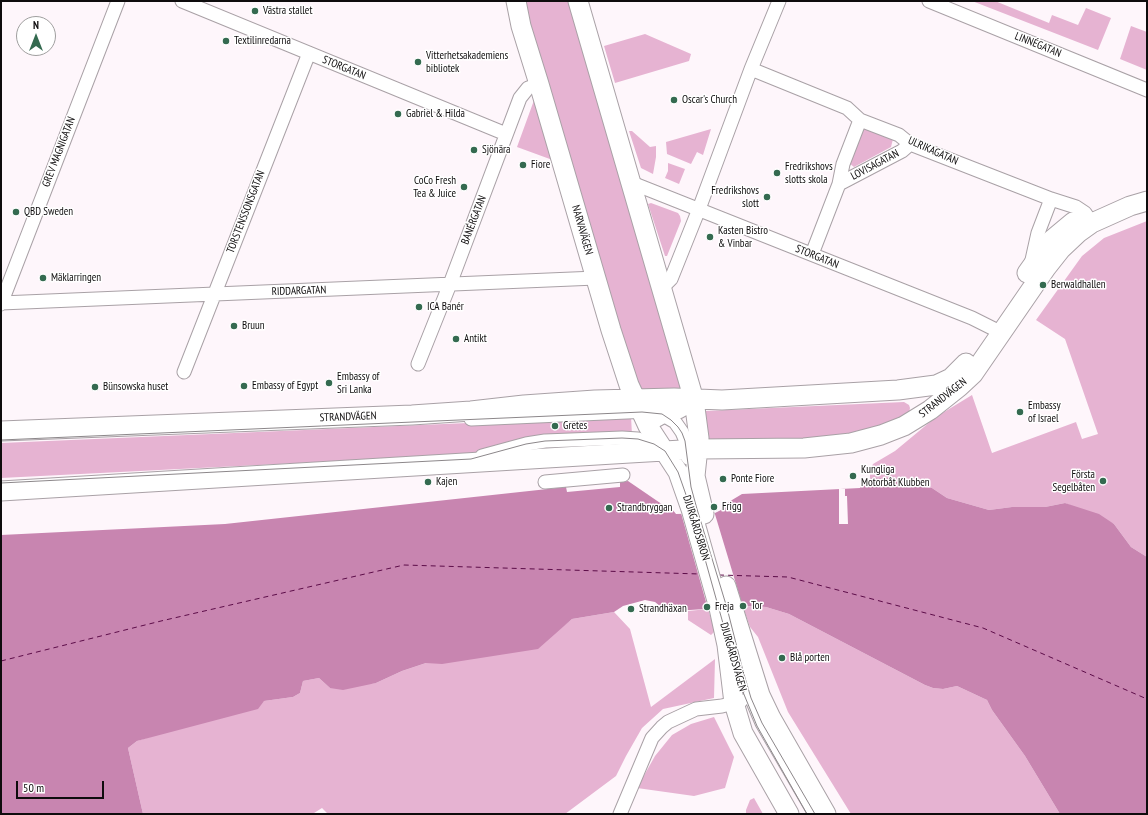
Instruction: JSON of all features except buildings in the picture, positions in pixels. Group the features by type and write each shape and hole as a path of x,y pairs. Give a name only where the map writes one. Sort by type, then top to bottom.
{"street":[{"name":"GREV MAGNIGATAN","path":"1,303 118,1"},
{"name":"STORGATAN","path":"182,1 506,134"},
{"name":"NARVAVÄGEN","path":"516,1 521,26 611,330 659,410 699,431 693,450"},
{"name":"NARVAVÄGEN","path":"578,1 662,288 659,410 655,438 665,451"},
{"path":"662,288 671,279 699,210 751,69 779,1"},
{"name":"LINNÉGATAN","path":"929,1 1147,90"},
{"name":"TORSTENSSONSGATAN","path":"184,372 308,53"},
{"name":"ULRIKAGATAN","path":"751,69 847,108 860,120 899,135 910,144 1051,199 1076,207 1089,218"},
{"name":"BANÉRGATAN","path":"418,364 450,284 520,98 528,88 539,84"},
{"name":"LOVISAGATAN","path":"812,254 839,184 843,164 860,120"},
{"name":"LOVISAGATAN","path":"839,184 902,151 910,144"},
{"name":"STORGATAN","path":"632,183 812,254 996,330"},
{"name":"STRANDVÄGEN","path":"1,491 665,451 804,448 851,443 881,435 904,426 959,387 973,374 1031,267 1049,242 1089,218 1116,199 1147,190"},
{"name":"STRANDVÄGEN","path":"1031,267 1038,233 1051,199"},
{"name":"STRANDVÄGEN","path":"1,440 659,410 722,400 898,390 936,385 950,378 963,367 996,330 1061,249 1078,233 1089,218 1147,201"},
{"name":"RIDDARGATAN","path":"1,303 596,278"},
{"path":"898,390 913,398 917,408 914,420"},
{"name":"STRANDVÄGEN","path":"1,431 412,415 471,411 524,404 659,410"},
{"path":"659,410 676,422 693,450"},
{"name":"STRANDVÄGEN","path":"1,483 471,459 526,444 545,441 622,438 638,439 654,444 665,451"},
{"name":"DJURGÅRDSBRON","path":"693,450 696,465 694,480 697,509 726,608"},
{"name":"DJURGÅRDSBRON","path":"665,451 678,472 697,509"},
{"path":"545,482 623,475"},
{"name":"DJURGÅRDSVÄGEN","path":"726,608 727,645 761,733 807,814"},
{"name":"DJURGÅRDSVÄGEN","path":"726,608 748,699 815,814"},
{"path":"620,814 652,738 662,727 668,722 696,710 722,706 748,699"},
{"name":"DJURGÅRDSVÄGEN","path":"748,699 743,733 789,814"},
{"name":"DJURGÅRDSVÄGEN","path":"748,699 778,731 826,814"}],"shaded area":[{"path":"522,1 570,1 681,382 680,389 636,390"},
{"path":"972,1 995,1 1049,23 1052,15 1078,25 1086,8 1111,18 1098,50"},
{"path":"1131,26 1147,32 1147,70 1120,59"},
{"path":"645,34 691,54 689,61 615,83 604,46"},
{"path":"537,92 558,162 517,147"},
{"path":"866,128 893,139 891,147 854,167 849,163 861,130"},
{"path":"711,129 703,155 697,152 691,164 667,154 666,142"},
{"path":"629,131 632,131 650,147 656,146 653,174 641,168"},
{"path":"668,163 685,169 679,184 665,178 668,171"},
{"path":"651,203 678,213 680,216 681,221 667,256 665,256 648,204"},
{"path":"1147,221 1147,557 1131,547 1114,524 1065,503 1045,507 1012,507 989,510 947,498 932,488 890,478 870,478 870,470 873,464 895,451 936,417 972,395 992,453 1076,422 1082,439 1098,434 1065,339 1036,320 1082,256 1104,238"},
{"path":"904,402 909,405 909,413 883,431 831,439 706,440 705,411"},
{"path":"631,416 632,435 477,454 1,478 1,443"},
{"path":"870,478 890,478 932,488 947,498 989,510 1012,507 1045,507 1065,503 1099,514 1114,524 1131,547 1147,557 1147,814 1060,814 1025,756 992,710 987,700 957,686 943,689 925,685 789,614 766,607 753,606 658,612 661,607 655,602 645,600 623,606 614,612 572,619 538,649 442,664 426,663 402,671 376,683 343,690 330,688 319,678 303,681 300,693 293,697 264,701 258,709 137,741 128,748 143,814 1,814 1,535 225,524 566,487 567,492 620,487 620,482 628,481 669,509 672,509 676,514 715,513 721,510 722,506 742,494 860,488 864,482 870,482"},
{"path":"743,607 766,607 789,614 925,685 943,689 957,686 987,700 992,710 1025,756 1060,814 851,814 788,712 758,637 750,627"},
{"path":"708,609 714,628 714,632 711,635 688,620 688,611"},
{"path":"614,612 630,629 651,707 715,659 714,698 663,709 642,728 616,776 565,814 328,814 322,808 314,813 307,814 143,814 128,748 137,741 264,701 293,697 300,693 303,681 319,678 330,688 376,683 402,671 426,663 556,632 572,619"},
{"path":"714,717 734,757 725,788 694,796 637,788 655,756 672,735 691,724"},
{"path":"754,798 763,814 746,814 750,800"}],"pier":[{"path":"839,489 845,489 845,496 847,496 848,524 839,524"},
{"path":"714,511 743,607 708,609 681,513"}],"ferry route":[{"path":"1,661 161,621 404,565 700,574"},
{"path":"719,575 788,577 983,628 1147,699"}],"tram line":[{"path":"1,440 642,412 662,414 678,427 685,441 691,487 727,608 751,698 762,723 815,814"},
{"path":"1,483 471,459 526,444 545,441 622,438 638,439 654,444 665,451 678,472 691,509 738,677"},
{"path":"743,692 757,726 807,814"}],"place":[{"name":"Västra stallet","path":"255,11"},
{"name":"Textilinredarna","path":"226,41"},
{"name":"Vitterhetsakademiens bibliotek","path":"418,62"},
{"name":"Oscar's Church","path":"674,100"},
{"name":"Gabriel & Hilda","path":"398,114"},
{"name":"Sjönära","path":"474,150"},
{"name":"Fiore","path":"523,165"},
{"name":"Fredrikshovs slotts skola","path":"777,173"},
{"name":"CoCo Fresh Tea & Juice","path":"464,187"},
{"name":"Fredrikshovs slott","path":"767,197"},
{"name":"QBD Sweden","path":"16,212"},
{"name":"Kasten Bistro & Vinbar","path":"710,237"},
{"name":"Mäklarringen","path":"43,278"},
{"name":"Berwaldhallen","path":"1043,285"},
{"name":"ICA Banér","path":"419,307"},
{"name":"Bruun","path":"234,326"},
{"name":"Antikt","path":"456,339"},
{"name":"Embassy of Sri Lanka","path":"329,383"},
{"name":"Embassy of Egypt","path":"244,386"},
{"name":"Bünsowska huset","path":"95,387"},
{"name":"Embassy of Israel","path":"1020,412"},
{"name":"Gretes","path":"555,426"},
{"name":"Kungliga Motorbåt Klubben","path":"853,476"},
{"name":"Ponte Fiore","path":"723,479"},
{"name":"Första Segelbåten","path":"1103,481"},
{"name":"Kajen","path":"428,482"},
{"name":"Frigg","path":"714,507"},
{"name":"Strandbryggan","path":"609,508"},
{"name":"Tor","path":"743,606"},
{"name":"Freja","path":"707,607"},
{"name":"Strandhäxan","path":"631,609"},
{"name":"Blå porten","path":"782,658"}]}
